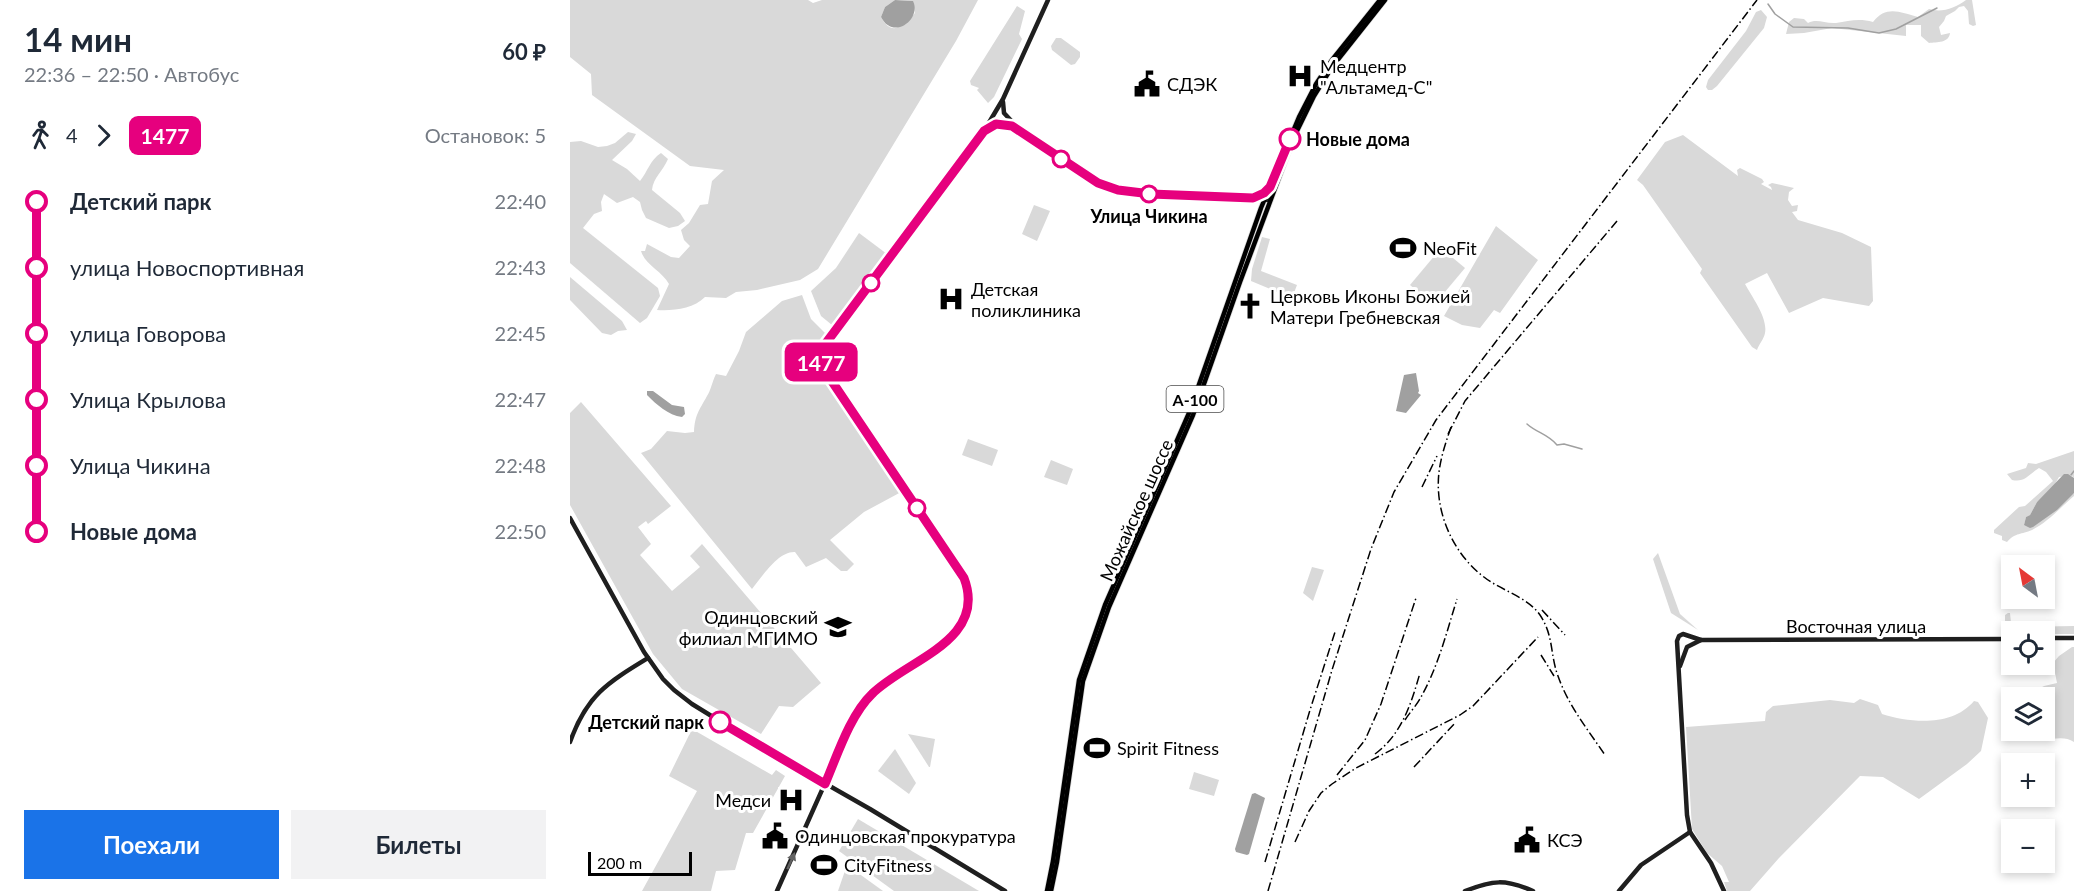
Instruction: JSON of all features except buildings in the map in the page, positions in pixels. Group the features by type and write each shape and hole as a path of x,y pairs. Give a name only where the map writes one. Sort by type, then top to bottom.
{"main road":[{"path":"777,891 855,716 872,693 956,633 964,621 969,600 967,586 959,571 825,371 821,358 826,343 984,131 1003,99 1048,0"},
{"name":"Можайское шоссе","path":"1267,199 1296,125 1316,84 1332,60 1380,0"},
{"name":"Можайское шоссе","path":"1049,891 1076,696 1085,661 1116,578 1189,413 1267,199 1295,135 1325,77 1385,0"},
{"path":"984,131 992,125 1005,121 1003,99"},
{"path":"994,115 1000,111 1019,129 1077,170 1098,183 1114,189 1151,194 1267,199"},
{"path":"994,115 994,121 1019,129"},
{"path":"1253,198 1270,187"},
{"path":"570,518 648,658 663,678 683,698 1005,891"},
{"path":"1680,666 1691,640 1686,634 1681,634 1677,639 1685,791 1690,832 1711,863 1724,891"},
{"name":"Восточная улица","path":"1690,636 1701,640 2001,639"},
{"path":"2055,638 2074,638"},
{"name":"Восточная улица","path":"1688,646 1701,640"},
{"path":"1678,643 1682,647 1688,646"},
{"path":"570,742 595,695 614,679 648,658"},
{"path":"1619,891 1641,865 1690,832"},
{"path":"1465,891 1486,883 1500,882 1533,891"}],"shaded area":[{"path":"570,0 808,0 813,3 822,0 895,0 885,7 881,17 889,27 894,28 907,22 915,13 913,1 899,0 978,0 956,41 818,269 800,280 757,290 736,292 726,298 705,297 689,307 657,310 669,284 646,260 641,251 645,251 647,244 671,257 679,258 690,246 684,240 681,230 689,223 700,205 708,204 712,181 724,170 690,166 592,95 591,74 570,57"},
{"path":"895,0 913,1 915,8 910,20 899,27 886,24 881,17 885,7"},
{"path":"1966,0 1972,0 1976,25 1969,24 1968,11 1964,6 1959,7 1946,16 1939,27 1941,35 1950,33 1947,39 1939,42 1929,43 1921,36 1921,25 1906,25 1906,36 1832,28 1786,34 1789,22 1794,18 1804,19 1808,23 1859,20 1873,22 1883,13 1894,11 1918,17 1929,9 1948,9"},
{"path":"1017,6 1025,11 1019,34 1022,39 994,97 988,103 977,90 979,88 971,85 970,81"},
{"path":"1761,10 1767,17 1764,28 1717,86 1708,90 1706,87 1708,80 1746,31 1756,12"},
{"path":"1056,38 1061,38 1080,52 1080,57 1075,64 1071,65 1052,50 1051,46"},
{"path":"628,132 636,134 632,141 612,160 627,169 640,181 652,162 661,153 668,159 654,182 652,190 680,213 685,221 669,228 646,218 640,202 633,197 617,203 604,194 601,202 602,211 594,214 583,228 658,288 660,296 647,318 640,323 570,263 570,142 581,141 598,147 607,146 615,143"},
{"path":"1683,135 1738,176 1737,170 1740,168 1762,179 1764,182 1761,184 1772,190 1768,185 1772,183 1794,188 1789,192 1788,200 1792,206 1798,205 1797,211 1792,212 1798,220 1842,233 1871,247 1873,301 1869,306 1823,298 1789,313 1767,273 1745,284 1759,308 1765,327 1757,350 1752,347 1700,273 1702,269 1643,185 1637,180 1665,142"},
{"path":"1034,205 1050,211 1037,241 1022,234"},
{"path":"1496,226 1538,260 1500,313 1494,310 1480,328 1462,325 1444,316"},
{"path":"859,233 887,254 832,325 821,316 811,291 836,268"},
{"path":"1262,237 1270,239 1261,271 1297,285 1292,298 1251,281 1252,269"},
{"path":"1441,248 1465,268 1434,305 1410,285"},
{"path":"570,277 622,321 627,330 611,335 602,333 570,300"},
{"path":"802,295 811,319 827,335 814,357 820,375 903,491 864,512 830,540 854,564 847,571 841,571 826,558 806,567 795,552 789,553 777,560 752,589 641,453 651,449 667,431 694,432 698,413 716,374 726,376 746,332 782,301"},
{"path":"1416,373 1418,393 1421,395 1406,413 1396,411 1404,375"},
{"path":"647,391 653,391 672,405 684,407 685,414 682,417 667,412 647,395"},
{"path":"581,402 671,506 648,524 646,521 638,527 651,544 640,555 672,591 700,567 690,556 702,544 821,683 793,707 779,706 761,734 682,689 653,654 570,505 570,413"},
{"path":"968,439 998,450 992,466 962,455"},
{"path":"2074,451 2074,478 2071,475 2059,477 2052,489 2037,502 2030,515 2026,517 2024,525 2074,493 2074,496 2043,523 2032,530 2016,535 2007,542 2002,540 2002,536 1994,533 1994,530 2019,507 2025,506 2053,481 2046,472 2039,468 2027,477 2016,481 2007,474 2026,468 2028,463 2036,464"},
{"path":"1051,460 1073,469 1067,485 1044,477"},
{"path":"2064,474 2074,478 2074,493 2057,510 2033,527 2024,525 2026,517 2030,515 2037,502"},
{"path":"1658,553 1680,614 1698,630 1671,613 1653,559"},
{"path":"1312,567 1324,570 1313,601 1303,593"},
{"path":"2010,613 2011,621 2005,621 2005,615"},
{"path":"2055,626 2074,626 2074,634 2055,634"},
{"path":"2074,647 2074,742 2064,738 2055,738 2055,687 2042,687 2057,683 2055,661"},
{"path":"1860,699 1878,705 1882,714 1918,721 1943,719 1965,709 1974,701 1978,702 1988,718 1981,751 1919,799 1883,777 1860,776 1779,858 1750,891 1727,891 1724,882 1729,882 1722,866 1707,853 1692,829 1686,727 1765,721 1766,712 1773,706 1830,700 1854,703"},
{"path":"692,729 772,775 776,770 785,776 753,833 746,833 735,870 716,871 711,891 642,891 697,791 669,776"},
{"path":"908,734 935,739 930,767 929,767"},
{"path":"895,749 916,783 909,794 878,771"},
{"path":"1194,772 1219,780 1214,796 1189,789"},
{"path":"1255,793 1265,798 1247,855 1236,852 1235,849 1252,794"},
{"path":"858,819 979,891 894,891 839,851"},
{"path":"847,865 883,891 838,891"}],"waterway":[{"path":"1768,4 1775,14 1793,27 1848,28 1879,33 1896,29 1937,8"},
{"path":"1527,424 1557,445 1564,444 1582,449"},
{"path":"2071,475 2074,471"}],"railway":[{"path":"1268,891 1332,670 1371,549 1394,492 1436,420 1757,0"},
{"path":"1448,434 1465,401 1617,221"},
{"path":"1451,427 1441,460 1438,488 1440,504 1450,534 1457,548 1478,572 1524,600 1540,615 1548,630 1562,687 1605,755"},
{"path":"1422,487 1437,456"},
{"path":"1337,775 1365,740 1381,704 1416,598"},
{"path":"1405,720 1419,700 1432,674 1457,599"},
{"path":"1542,610 1565,635"},
{"path":"1265,862 1335,632"},
{"path":"1295,842 1309,811 1321,793 1356,768 1460,715 1473,706 1538,637"},
{"path":"1541,655 1554,676"},
{"path":"1375,754 1399,728 1409,707 1420,673"},
{"path":"1414,767 1456,722"}],"bus line":[{"name":"1477","path":"720,722 825,784 855,716 872,693 950,639 964,621 969,606 964,578 825,371 821,354 826,343 984,131 996,124 1005,124 1019,129 1098,183 1122,191 1253,198 1270,187 1290,139"}],"place":[{"name":"Медцентр \"Альтамед-С\"","path":"1300,76"},
{"name":"СДЭК","path":"1147,84"},
{"name":"Новые дома","path":"1290,139"},
{"name":"Улица Чикина","path":"1149,194"},
{"name":"NeoFit","path":"1403,248"},
{"name":"Детская поликлиника","path":"951,299"},
{"name":"Церковь Иконы Божией Матери Гребневская","path":"1250,306"},
{"name":"Одинцовский филиал МГИМО","path":"838,627"},
{"name":"Детский парк","path":"720,722"},
{"name":"Spirit Fitness","path":"1097,748"},
{"name":"Медси","path":"791,800"},
{"name":"Одинцовская прокуратура","path":"775,836"},
{"name":"КСЭ","path":"1527,840"},
{"name":"CityFitness","path":"824,865"}]}
